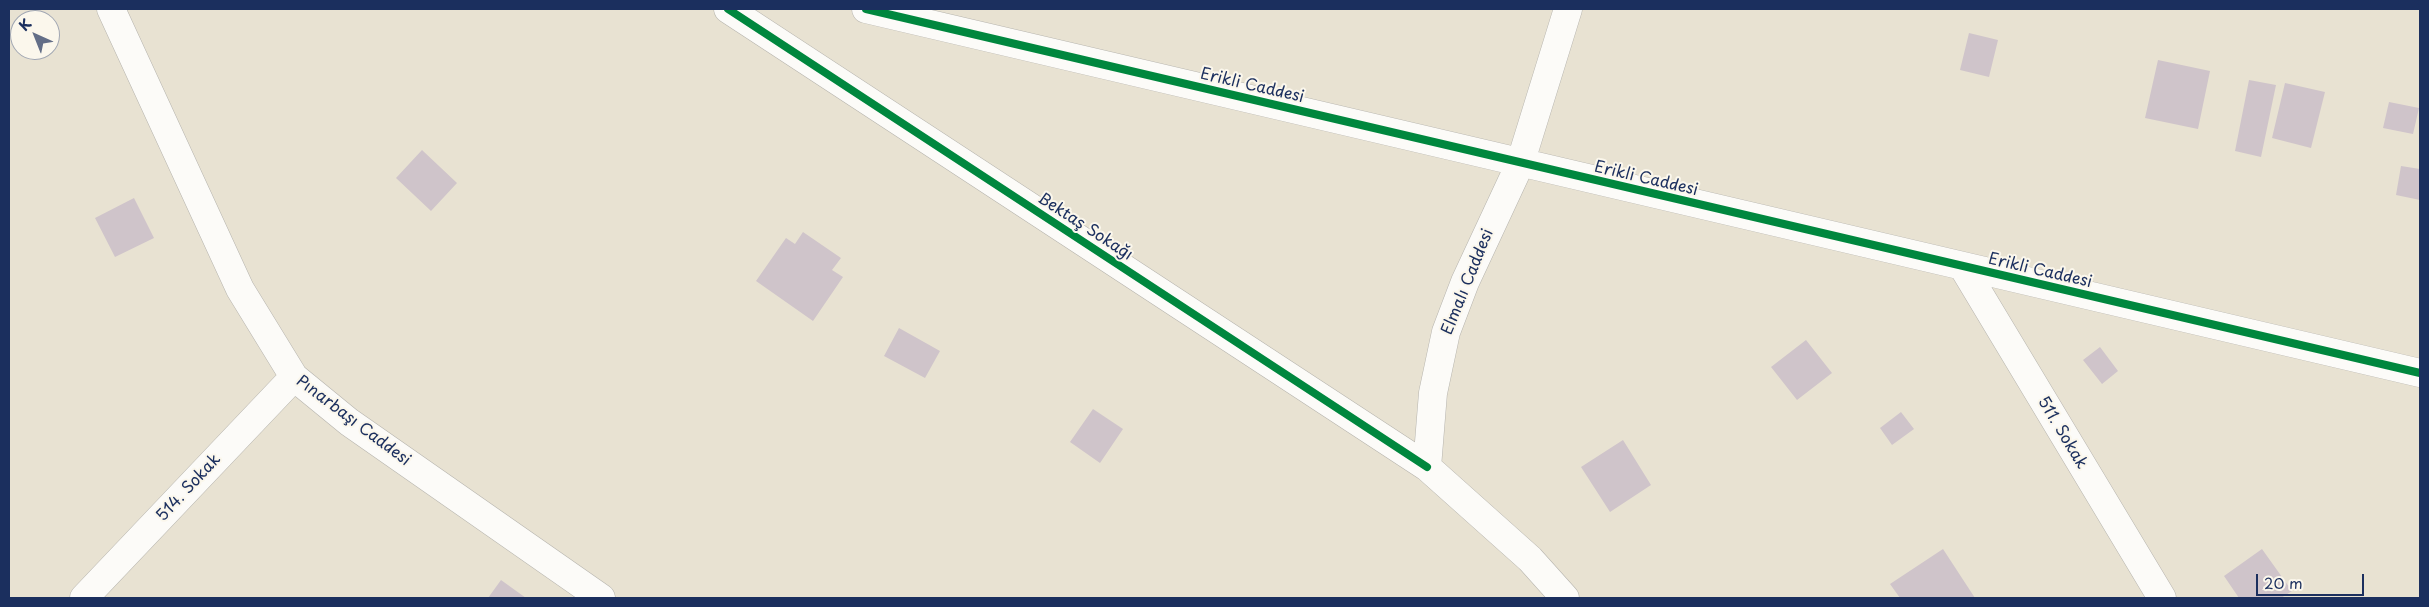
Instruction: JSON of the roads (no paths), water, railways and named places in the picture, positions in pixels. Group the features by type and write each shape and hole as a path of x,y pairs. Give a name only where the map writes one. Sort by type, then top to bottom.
{"street":[{"name":"Pınarbaşı Caddesi","path":"111,9 240,289 294,377 349,422 601,598"},
{"name":"Bektaş Sokağı","path":"728,9 1427,467"},
{"name":"Erikli Caddesi","path":"866,9 2420,374"},
{"name":"Elmalı Caddesi","path":"1427,467 1433,393 1446,332 1465,282 1520,164 1568,9"},
{"name":"511. Sokak","path":"1962,267 2162,598"},
{"name":"514. Sokak","path":"84,598 294,377"},
{"path":"1427,467 1530,559 1565,598"}]}
